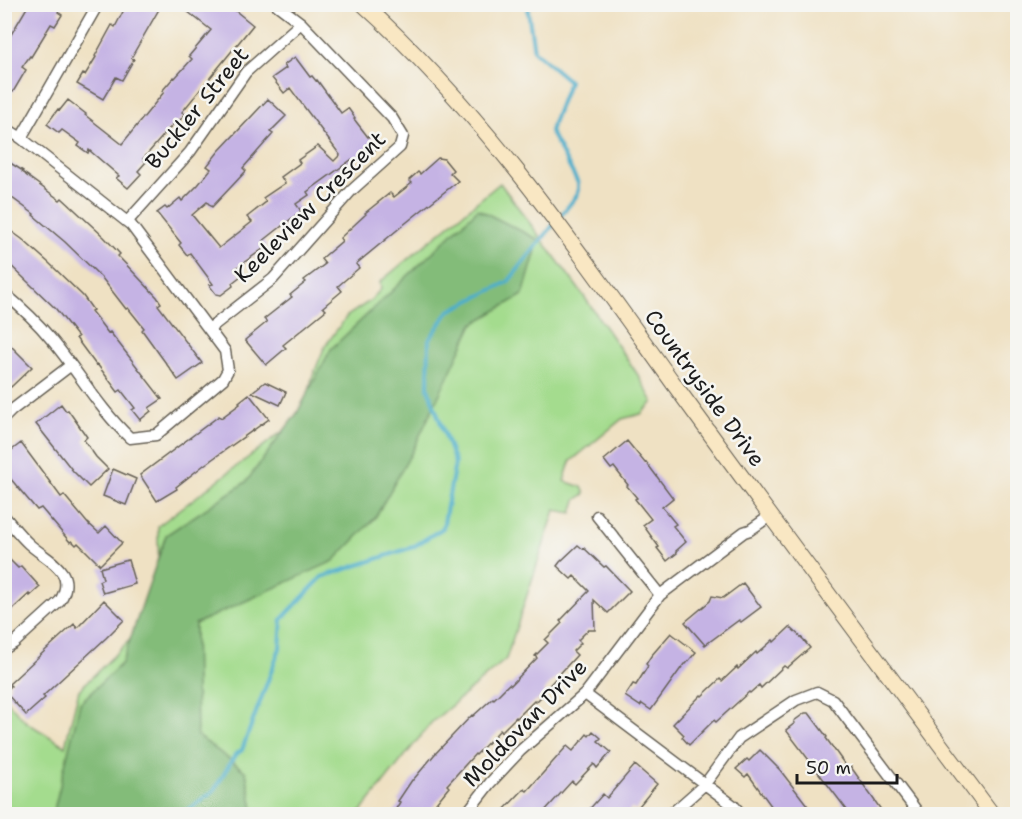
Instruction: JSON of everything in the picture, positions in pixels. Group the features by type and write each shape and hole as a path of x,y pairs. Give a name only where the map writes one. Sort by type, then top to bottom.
{"main road":[{"name":"Countryside Drive","path":"363,4 438,78 527,184 992,814"}],"street":[{"path":"21,138 98,4"},
{"name":"Keeleview Crescent","path":"209,329 273,279 351,191 400,147 404,136 392,118 301,23 276,4"},
{"name":"Buckler Street","path":"127,222 190,152 246,72 301,23"},
{"path":"4,127 131,225 225,351 228,370 223,379 156,435 130,438 113,422 52,340 4,293"},
{"path":"4,418 71,365"},
{"path":"4,516 26,542 58,567 65,576 67,585 60,601 14,644 4,649"},
{"path":"597,516 660,595"},
{"name":"Moldovan Drive","path":"466,814 490,783 520,751 585,694 660,595 744,532 770,516"},
{"path":"671,814 705,784 739,738 796,700 817,692 833,700 919,814"},
{"path":"585,694 734,806 741,814"}],"green space":[{"path":"500,183 581,292 638,375 653,402 641,414 622,419 570,462 564,481 582,487 585,494 576,500 572,513 555,510 506,659 431,723 359,814 5,814 4,698 26,722 65,746 79,690 159,611 158,526 304,415 312,378 325,346 347,316 370,301 381,289 380,282"},
{"path":"478,209 539,240 523,295 473,324 413,450 375,518 334,561 195,624 197,735 246,772 254,814 53,814 80,703 122,663 166,535 246,482 297,413 331,349"}],"building":[{"path":"29,4 63,4 58,12 62,15 55,26 51,24 31,57 22,67 26,70 13,92 4,87 4,35 9,38"},
{"path":"127,4 162,4 131,58 134,59 122,80 116,77 103,99 77,84 96,57 112,25 115,27"},
{"path":"178,4 227,4 253,25 182,112 185,114 177,124 175,122 143,159 146,162 138,171 141,174 128,188 116,178 119,176 89,150 88,153 78,146 80,143 62,130 59,133 47,124 68,100 122,144 164,92 162,91 192,59 189,56 211,30"},
{"path":"295,57 310,77 317,80 341,113 348,108 368,137 370,135 377,144 376,149 365,158 362,155 353,162 351,160 307,192 309,195 296,204 301,211 263,241 267,246 235,269 241,276 232,283 233,286 221,295 216,294 209,285 213,284 190,253 187,255 179,245 181,243 157,213 165,207 167,209 180,198 182,201 198,185 211,169 207,166 219,151 268,99 286,116 270,132 273,134 243,168 246,171 231,187 212,207 207,202 192,215 219,248 252,222 247,217 266,202 263,198 285,183 281,177 300,163 298,160 318,146 334,161 340,155 290,88 284,93 272,78 286,68 284,65"},
{"path":"438,158 444,159 453,170 450,173 458,181 356,264 359,268 338,286 342,291 323,307 326,310 283,345 286,348 266,365 245,340 267,322 264,319 292,297 290,295 306,282 304,280 325,264 321,259 342,241 340,238 365,213 390,193 394,197 412,183 409,180 418,172 420,174"},
{"path":"4,159 60,200 62,198 104,237 120,254 118,256 157,297 161,303 158,305 202,363 178,380 142,330 144,328 102,278 34,214 4,192"},
{"path":"4,226 22,239 83,296 93,310 91,311 162,399 149,408 151,411 140,420 132,410 135,408 121,390 118,392 96,365 56,309 4,259"},
{"path":"4,339 32,367 11,387 4,380"},
{"path":"265,382 286,392 280,405 252,392"},
{"path":"249,394 269,419 204,465 176,487 177,489 157,501 140,475 219,416 221,418 240,404 239,402"},
{"path":"61,404 87,437 84,440 96,457 108,469 89,487 73,471 36,424"},
{"path":"627,441 673,498 662,507 676,524 673,526 686,542 667,561 643,525 651,519 614,467 611,469 604,460"},
{"path":"21,443 61,497 64,495 89,525 99,533 106,526 122,543 100,565 78,543 76,545 70,542 41,508 37,510 4,471 4,456"},
{"path":"113,469 136,479 126,505 103,496"},
{"path":"578,545 604,567 606,566 630,591 608,613 594,600 595,630 588,630 578,640 581,643 573,651 577,655 543,692 545,693 501,732 500,730 447,785 449,787 432,808 441,814 393,814 400,802 398,801 412,780 472,715 494,699 509,684 511,685 537,658 535,656 548,643 545,640 589,591 574,576 571,579 557,566"},
{"path":"4,554 18,568 21,566 40,587 4,617"},
{"path":"128,560 135,584 103,593 99,581 103,579 100,568"},
{"path":"743,583 761,607 705,645 685,622 710,601 712,596 723,598"},
{"path":"104,600 124,620 43,696 45,698 26,715 5,692 11,686 9,684 74,624 77,628"},
{"path":"790,627 810,648 787,668 784,666 761,688 759,685 749,692 716,722 714,720 689,745 682,737 684,735 673,724 720,679 722,681"},
{"path":"671,633 696,652 684,664 651,710 625,696 633,684 636,685 648,666 646,664 651,656"},
{"path":"805,713 809,713 848,769 851,767 884,814 850,814 786,730"},
{"path":"593,731 601,738 598,741 611,752 597,768 594,764 575,784 572,781 542,814 500,814 524,789 527,791 567,746 573,751 587,734 589,736"},
{"path":"760,750 780,770 814,814 777,814 748,774 745,777 736,769"},
{"path":"635,765 657,784 635,811 632,808 626,814 585,814 603,794 607,798"}],"waterway":[{"path":"530,4 528,11 534,51 569,81 550,131 578,183 578,194 559,218"},
{"path":"182,814 214,791 235,755 242,750 280,648 282,619 322,577 413,547 443,528 455,463 428,388 429,340 449,311 508,282 554,224"}]}
